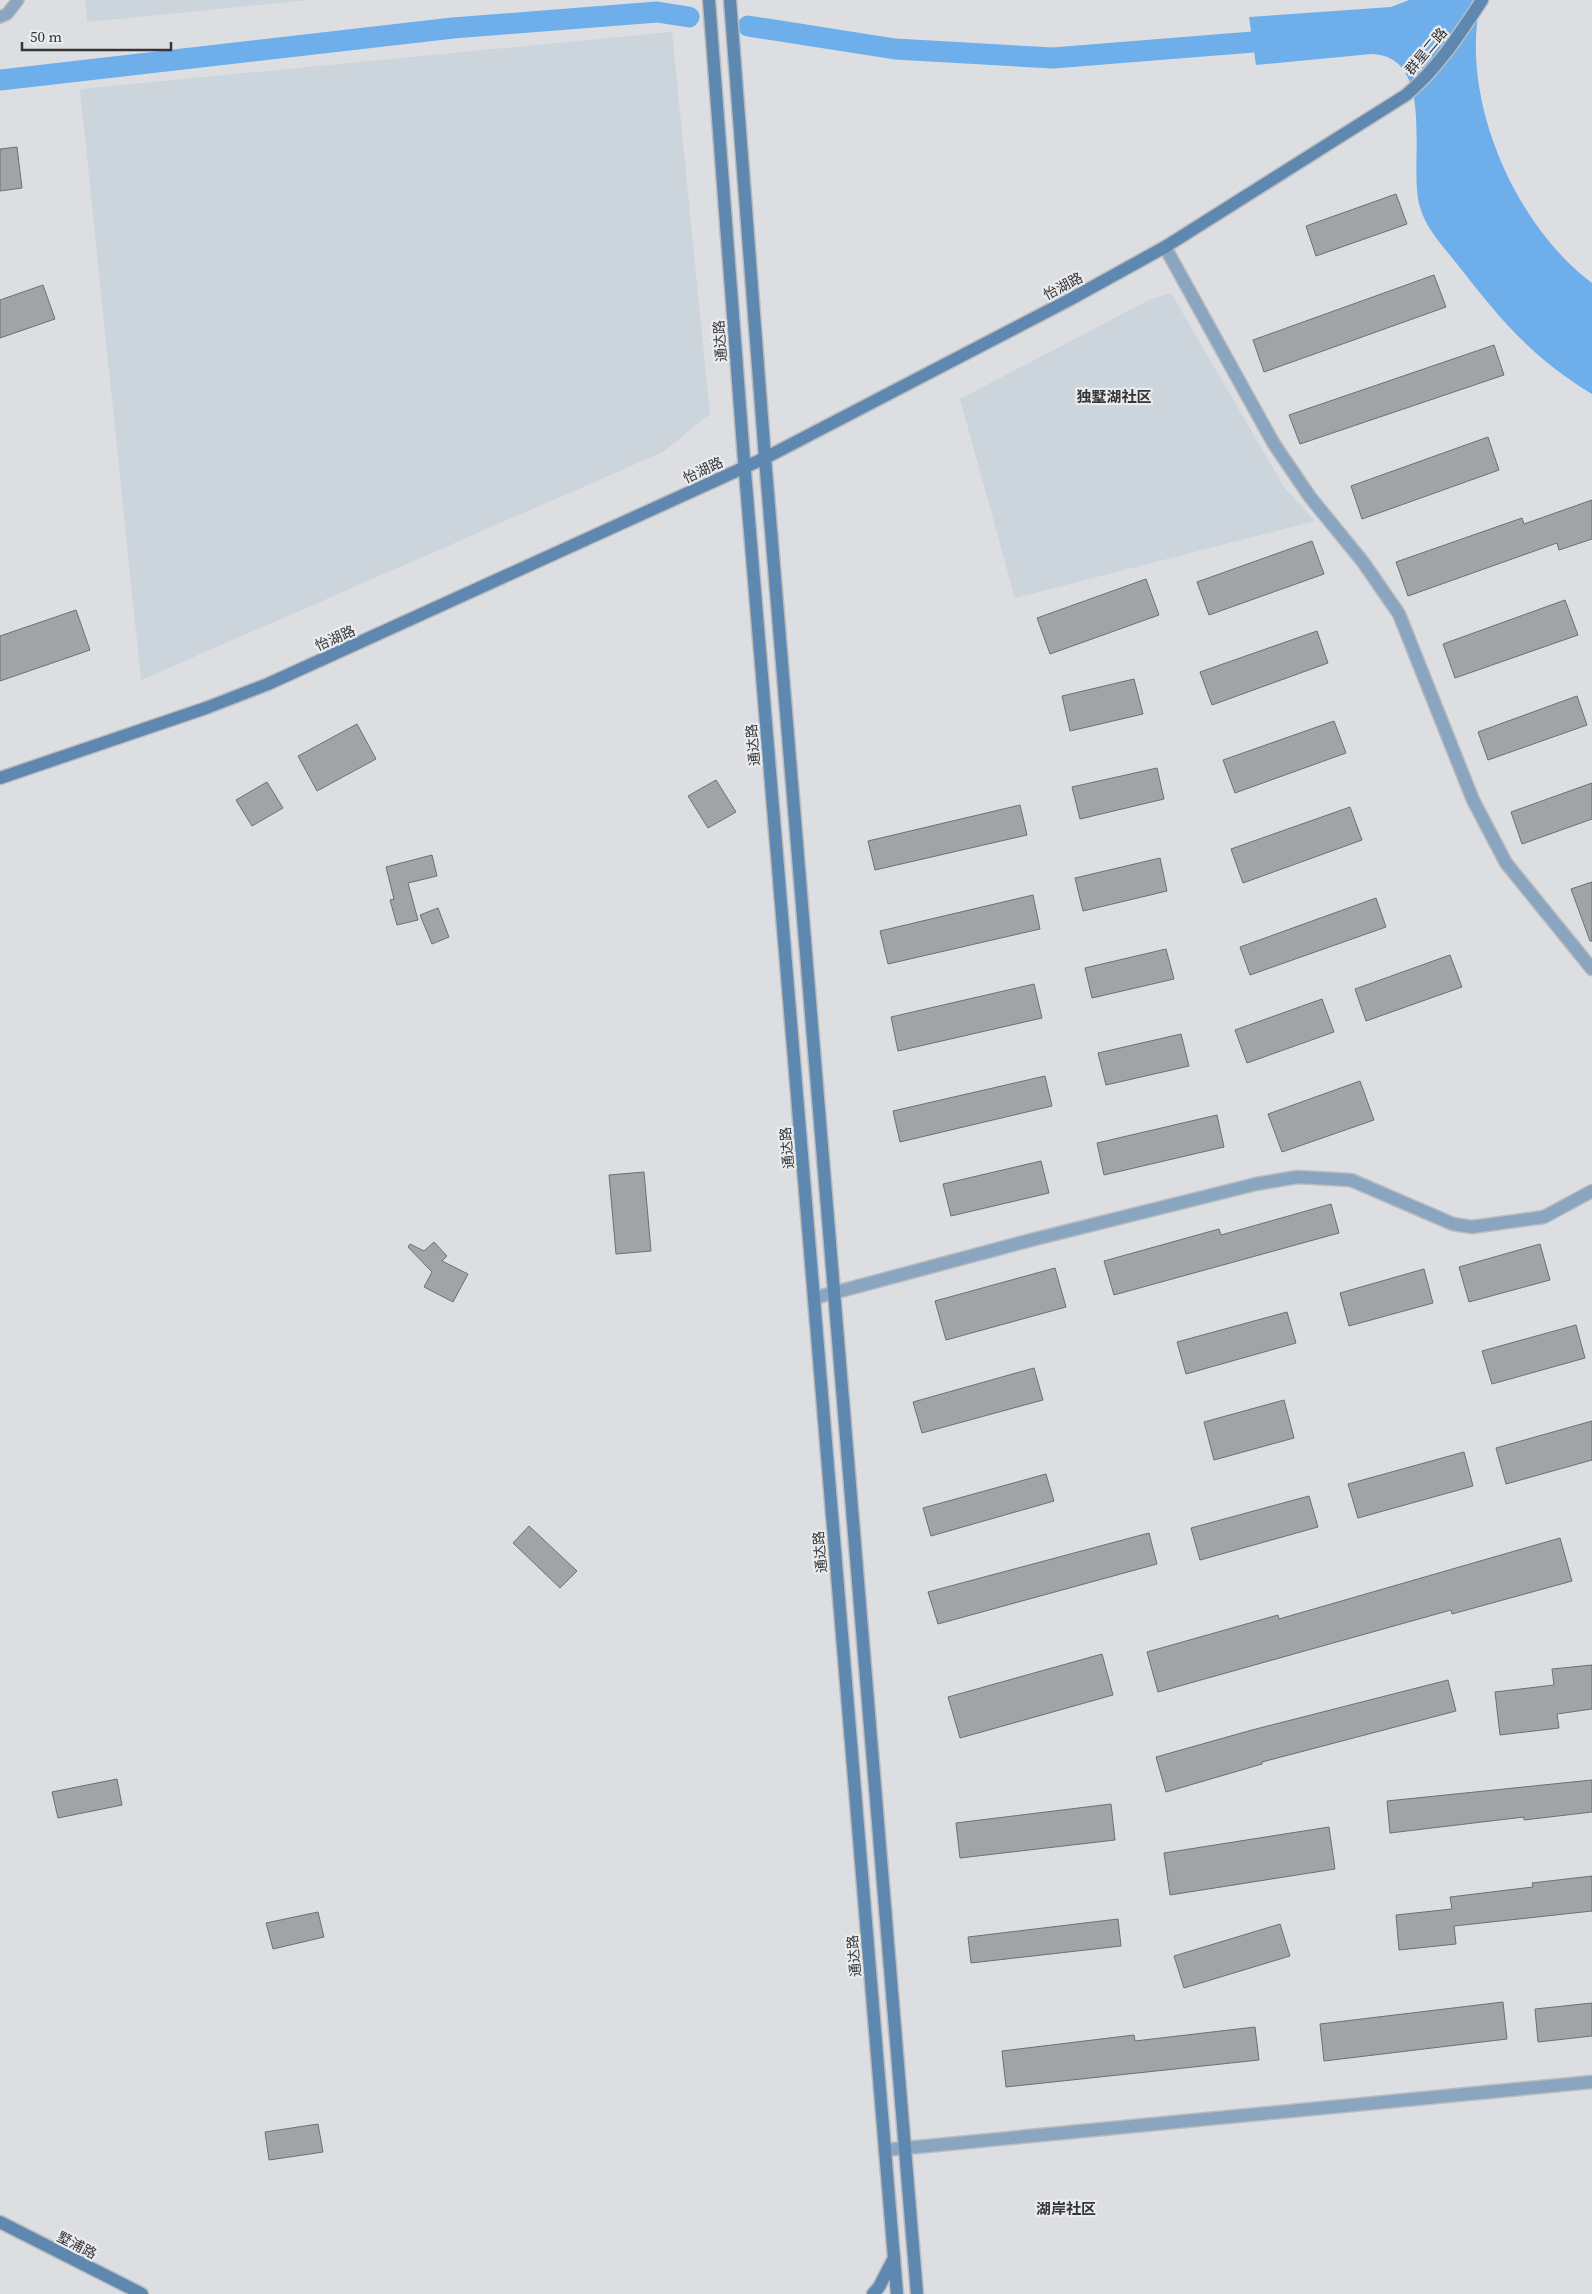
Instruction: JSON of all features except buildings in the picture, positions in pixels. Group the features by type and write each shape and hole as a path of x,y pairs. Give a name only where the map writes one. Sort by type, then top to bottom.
{"main road":[{"name":"通达路","path":"709,0 745,468 897,2294"},
{"path":"730,0 765,458 917,2294"},
{"name":"群星二路","path":"1382,112 1426,77 1451,47 1482,0"},
{"name":"怡湖路","path":"0,778 206,708 268,684 745,468 1069,300 1164,247 1382,112"},
{"name":"墅浦路","path":"0,2222 142,2294"},
{"path":"873,2294 880,2287 894,2258"}],"street":[{"path":"1164,247 1274,444 1310,497 1363,562 1399,614 1473,800 1506,863 1592,969"},
{"path":"814,1298 1035,1239 1256,1184 1297,1177 1351,1180 1454,1224 1472,1227 1544,1217 1592,1191"},
{"path":"885,2150 1592,2082"}],"lane":[{"path":"0,17 7,14 18,0"}],"shaded area":[{"path":"85,0 310,0 87,22"},
{"path":"672,32 710,414 663,452 141,680 80,89"},
{"path":"1171,293 1284,487 1315,521 1015,598 960,399 1149,300"}],"water":[{"path":"1409,0 1481,0 1476,37 1478,77 1485,116 1499,156 1517,193 1539,228 1564,258 1592,283 1592,394 1551,366 1518,336 1488,303 1426,223 1420,207 1417,189 1416,116 1413,92 1406,73 1392,59 1371,54 1256,65 1249,17 1391,7"}],"waterway":[{"path":"0,80 453,28 657,12 689,17"},
{"path":"748,26 895,49 1053,58 1253,42"}],"district":[{"name":"独墅湖社区","path":"1114,397"},
{"name":"湖岸社区","path":"1066,2209"}]}
